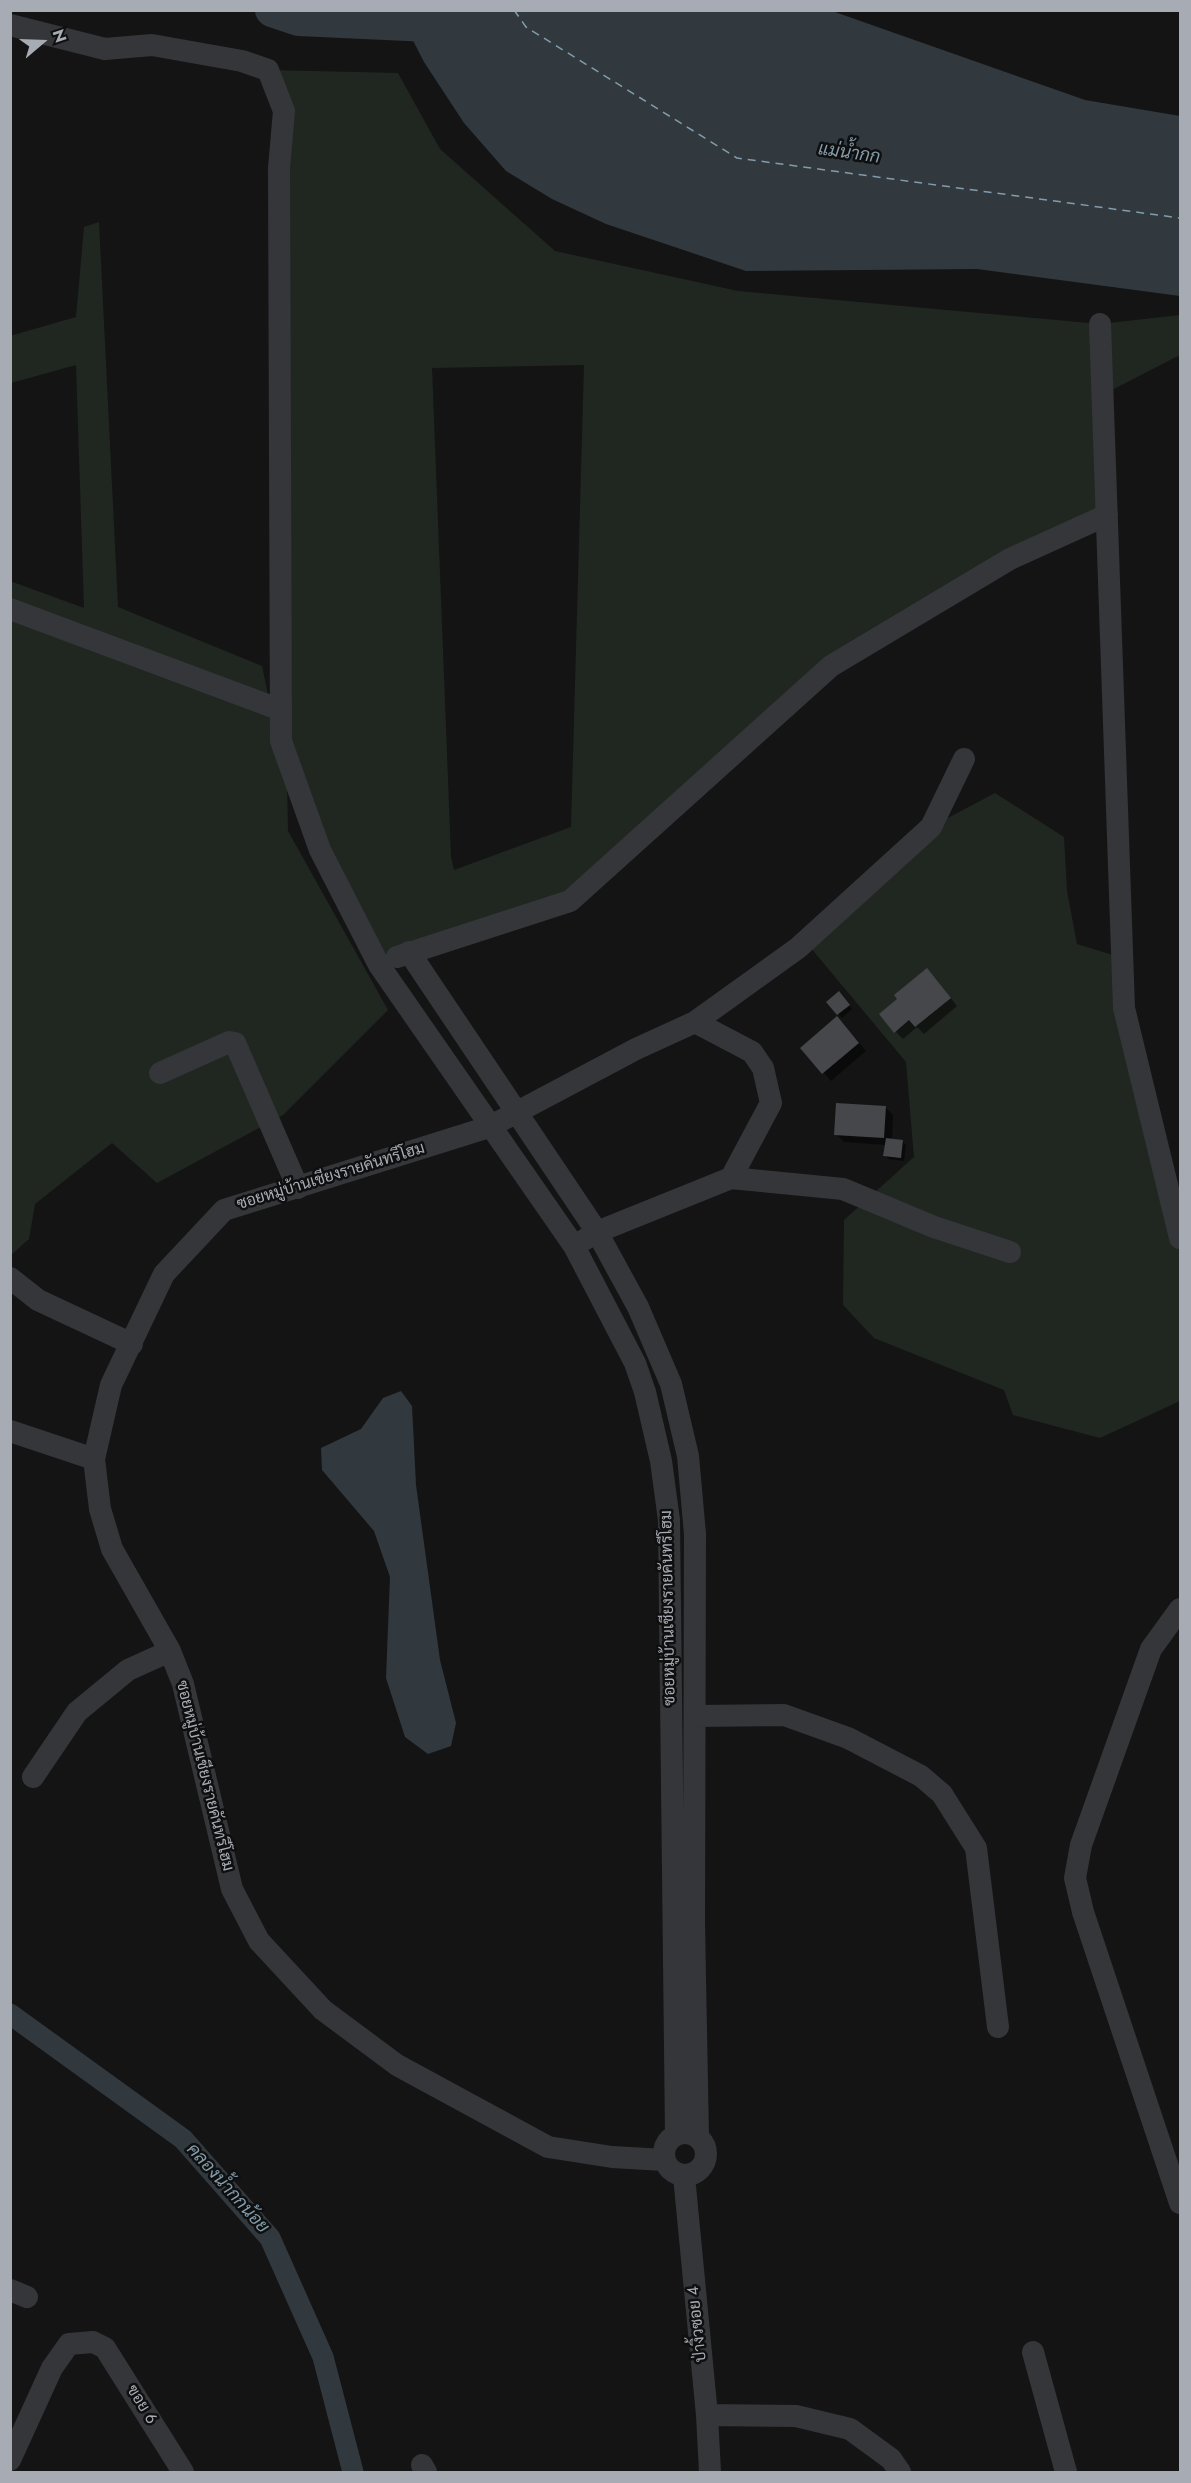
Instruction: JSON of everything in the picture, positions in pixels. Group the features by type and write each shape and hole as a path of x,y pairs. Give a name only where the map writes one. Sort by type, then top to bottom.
{"street":[{"name":"ซอยหมู่บ้านเชียงรายคันทรีโฮม","path":"10,25 105,49 152,45 242,61 268,70 284,111 279,168 281,741 320,850 379,965 489,1127 574,1246 635,1364 645,1392 661,1461 669,1520 684,1922 687,2136"},
{"path":"1100,324 1124,1008 1179,1224"},
{"path":"379,965 409,952 570,901 831,666 1010,559 1107,515"},
{"path":"10,609 281,710"},
{"name":"ซอยหมู่บ้านเชียงรายคันทรีโฮม","path":"665,2160 612,2157 548,2147 397,2066 323,2010 259,1941 232,1889 183,1684 170,1652 112,1549 99,1509 94,1459 111,1385 164,1274 224,1210 489,1127 636,1049 695,1022 713,1006 798,948 931,827 964,759"},
{"path":"409,952 597,1232 638,1307 670,1384 688,1456 695,1534 695,1716 684,1922"},
{"path":"695,1022 752,1052 763,1068 768,1085 771,1103 731,1178"},
{"path":"160,1073 229,1042 236,1043 298,1188"},
{"path":"574,1246 597,1232 731,1178 843,1189 934,1227 1010,1252"},
{"path":"10,1278 38,1300 132,1344"},
{"path":"645,1392 670,1384"},
{"path":"10,1431 94,1459"},
{"path":"668,1536 695,1534"},
{"path":"1180,1609 1151,1649 1081,1845 1075,1878 1083,1912 1180,2203"},
{"path":"33,1777 77,1712 128,1670 170,1652"},
{"path":"695,1716 784,1715 848,1738 921,1776 942,1794 976,1848 998,2027"},
{"path":"687,2136 705,2148 705,2162 694,2174 684,2176 670,2169 665,2160 667,2145 687,2136"},
{"name":"ป่างิ้วซอย 4","path":"684,2176 707,2415 710,2472"},
{"name":"ฃอย 6","path":"10,2460 52,2368 69,2344 93,2343 105,2348 183,2472"},
{"path":"1033,2352 1065,2472"},
{"path":"707,2415 796,2416 850,2429 891,2459 900,2472"}],"shaded area":[{"path":"268,70 398,73 440,149 555,251 738,291 1100,324 1180,315 1180,355 1108,392 1107,515 831,666 570,901 379,965 281,741 279,168","holes":["584,365 571,827 454,870 451,857 432,368"]},
{"path":"99,222 118,607 262,666 287,785 288,831 388,1010 283,1115 157,1183 112,1143 35,1204 29,1239 11,1255 10,581 84,608 76,365 11,383 10,336 76,317 84,227"},
{"path":"995,793 1064,837 1067,891 1077,944 1123,958 1180,1238 1180,1401 1100,1438 1013,1415 1004,1390 874,1338 843,1305 844,1220 914,1157 906,1062 805,941 931,827"}],"water":[{"name":"แม่น้ำกก","path":"398,11 832,11 1085,100 1180,116 1180,296 977,269 746,271 606,224 552,199 506,171 464,123 424,62"},
{"path":"401,1391 412,1406 416,1485 440,1660 456,1723 451,1746 428,1754 405,1737 386,1678 390,1577 374,1531 322,1470 321,1448 361,1429 383,1398"}],"building":[{"path":"927,968 951,998 915,1027 909,1020 894,1033 879,1014 897,999 894,995"},
{"path":"839,991 850,1005 837,1015 826,1002"},
{"path":"837,1016 859,1043 822,1074 800,1048"},
{"path":"836,1103 886,1106 884,1138 834,1135"},
{"path":"886,1138 903,1140 901,1158 883,1156"}],"waterway":[{"path":"272,10 299,19 451,26"},
{"name":"คลองน้ำกกน้อย","path":"10,2014 183,2139 270,2238 323,2357 353,2472"}],"ferry route":[{"path":"514,10 526,27 737,158 1180,218"}]}
